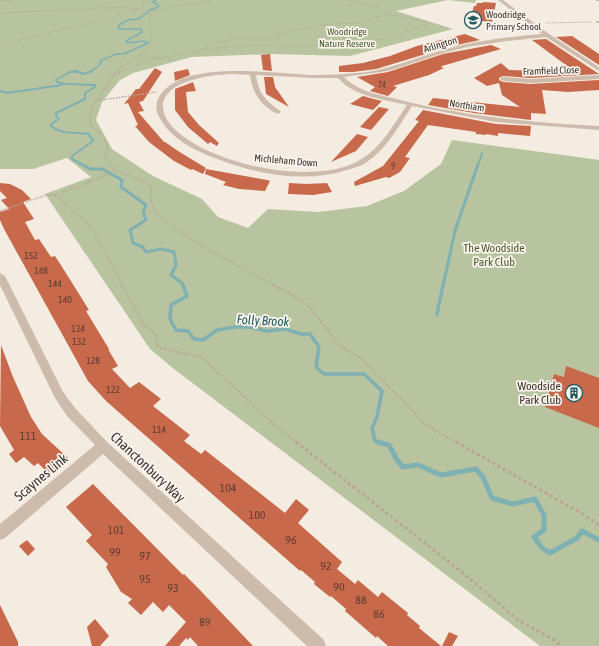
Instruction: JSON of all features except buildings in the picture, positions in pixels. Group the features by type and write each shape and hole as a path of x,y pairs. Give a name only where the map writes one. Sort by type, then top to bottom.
{"street":[{"path":"500,0 546,35 599,69"},
{"name":"Arlington","path":"340,76 392,70 439,52 471,44 503,38 546,35"},
{"path":"253,73 254,90 268,105 278,112"},
{"path":"167,91 176,84 202,76 253,73 305,76 340,76"},
{"name":"Northiam","path":"340,76 350,86 361,91 410,105 464,116 599,128"},
{"name":"Framfield Close","path":"503,79 530,81 599,77"},
{"name":"Michleham Down","path":"167,91 158,105 160,113 166,123 186,142 202,151 244,166 299,173 320,173 340,170 365,161 379,146 410,105"},
{"name":"Chanctonbury Way","path":"0,276 59,395 70,412 103,446 318,646"},
{"name":"Scaynes Link","path":"0,533 103,446"}],"path":[{"path":"0,1 16,0"},
{"path":"143,10 144,0"},
{"path":"0,13 123,7 151,11 213,0"},
{"path":"349,0 383,9 389,14"},
{"path":"0,47 32,37 107,20 140,9"},
{"path":"151,11 150,20 152,42 144,53 123,66 112,76 109,83 95,101 91,115 91,125 94,130 101,134 108,146 105,155 114,171 152,187 150,197 154,208 171,226 218,256 282,288 308,305 340,346 361,358 426,425 581,513 599,526"},
{"path":"112,76 149,60 197,51 260,45 297,47 383,39 429,24 428,22 420,19 389,14 356,23 329,24 276,34 280,38 237,38 222,41 197,51"},
{"path":"532,24 598,22"},
{"path":"136,58 168,56"},
{"path":"95,101 167,91"},
{"path":"0,211 46,195 56,195 114,171"},
{"path":"56,195 92,228 144,325 156,334 157,345 160,348 201,357 277,427 463,573 518,620 556,641 561,646"}],"green space":[{"path":"0,0 448,0 396,11 453,29 350,56 272,54 192,57 133,73 120,80 102,102 96,120 112,149 153,176 202,199 218,217 248,228 268,209 318,212 367,206 404,191 441,164 452,140 599,160 599,646 540,646 174,369 150,349 45,194 91,177 67,158 33,169 0,169"},
{"path":"448,0 476,0 475,3"}],"waterway":[{"name":"Folly Brook","path":"91,71 101,64 100,61 116,54 124,54 148,43 143,41 127,43 126,41 142,32 141,29 118,29 119,25 128,20 139,19 150,10 158,7 158,4 152,2 156,0"},
{"name":"Folly Brook","path":"70,72 75,71"},
{"name":"Folly Brook","path":"76,71 83,74 91,71"},
{"name":"Folly Brook","path":"70,72 77,72"},
{"name":"Folly Brook","path":"70,72 56,80 57,82 66,84 95,85 95,87 85,93 85,99 56,113 56,116 59,119 50,125 63,132 89,134 93,141 72,156 72,159 83,165"},
{"path":"0,91 7,93 62,85"},
{"path":"478,165 482,153"},
{"name":"Folly Brook","path":"81,164 90,169 102,169 122,180 121,187 146,205 143,213 146,220 130,230 133,243 143,247 146,252 161,249 174,252 176,265 171,275 182,283 183,286"},
{"path":"443,286 455,231 478,164"},
{"name":"Folly Brook","path":"183,285 187,296 171,305 170,319 176,330 188,331 194,339 203,340 217,330 235,327 250,327 267,331 285,329 301,334 310,334 319,347 316,367 324,374 364,374 382,391 377,417 372,428 375,441 378,442"},
{"path":"437,314 443,285"},
{"name":"Folly Brook","path":"378,442 389,445 397,460 403,467 418,465 441,475 476,469 483,477 492,498 513,504 535,499 544,515 544,530 534,537 542,548 550,553 577,538 582,531 599,540"}],"place":[{"name":"Woodridge Primary School","path":"473,20"},
{"name":"Woodside Park Club","path":"574,393"}],"park label":[{"name":"Woodridge Nature Reserve","path":"347,36"},
{"name":"The Woodside Park Club","path":"494,255"}]}
